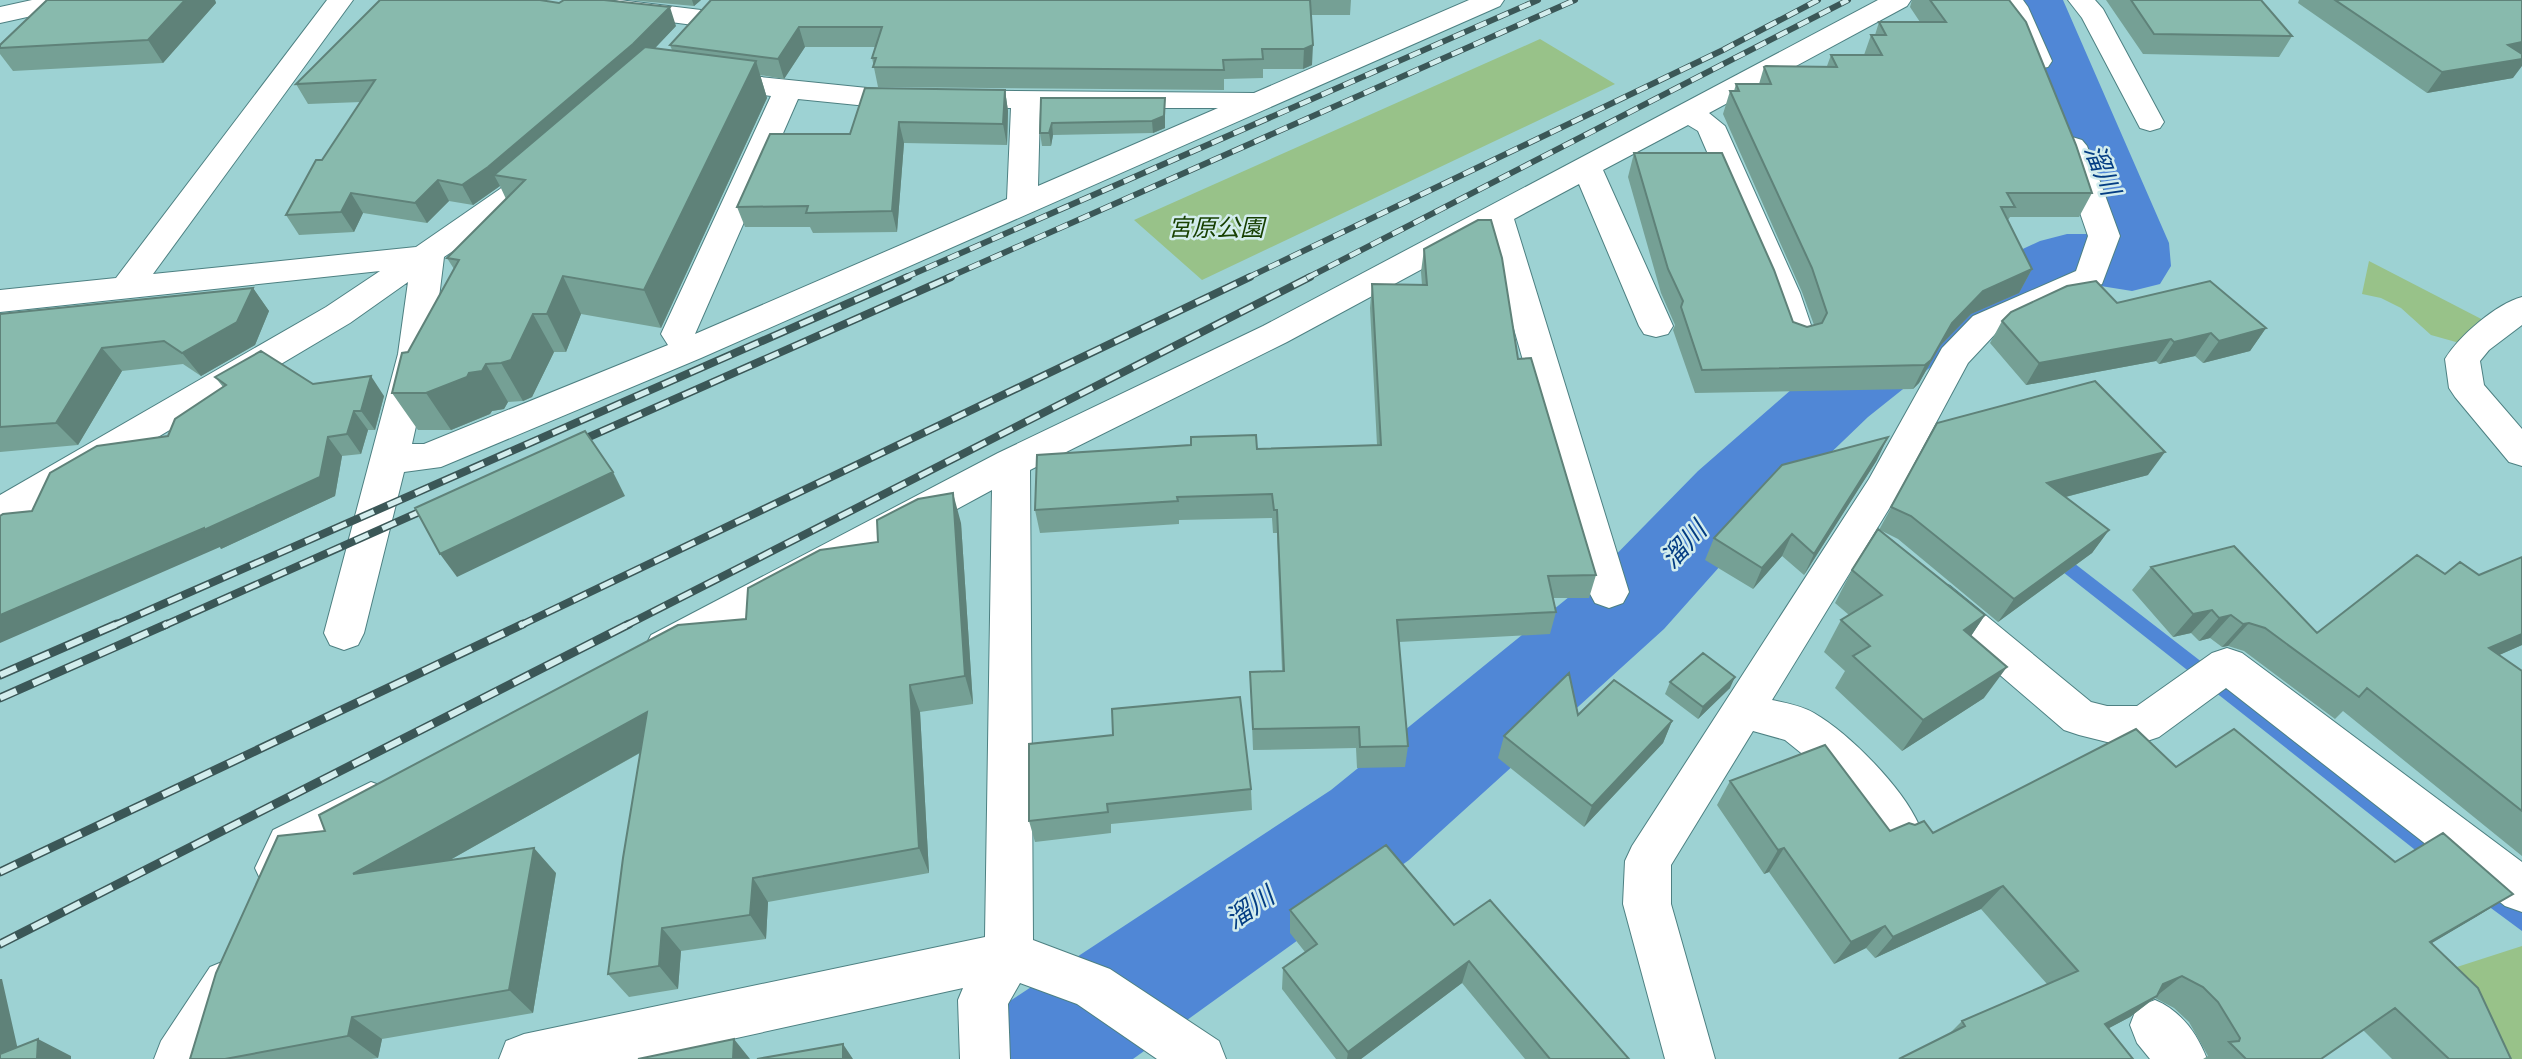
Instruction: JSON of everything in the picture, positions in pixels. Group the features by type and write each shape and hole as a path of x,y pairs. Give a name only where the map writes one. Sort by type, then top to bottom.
{"street":[{"path":"0,15 68,0"},
{"path":"126,288 340,0"},
{"path":"603,0 600,6 710,9"},
{"path":"390,459 428,457 689,350 1491,0"},
{"path":"630,666 1012,463 1275,334 1898,0"},
{"path":"2009,0 2019,13 2048,86"},
{"path":"2081,0 2094,15 2150,122"},
{"path":"676,45 710,9"},
{"path":"692,77 788,90 887,99 1265,100"},
{"path":"689,350 678,334 788,90"},
{"path":"1022,204 1026,99"},
{"path":"1689,113 1710,126 1784,293 1798,337"},
{"path":"1690,1059 1647,904 1648,861 1743,710 1879,553 1894,467 1954,356 1985,324 2095,265 2104,236 2061,120"},
{"path":"0,513 338,315 511,196 561,152"},
{"path":"1587,167 1656,326"},
{"path":"1497,215 1609,592"},
{"path":"0,301 428,255"},
{"path":"344,633 415,354 428,255"},
{"path":"302,269 308,294 338,315"},
{"path":"2522,308 2477,342 2462,359 2467,388 2522,453"},
{"path":"985,1059 983,1000 1009,955 1012,463"},
{"path":"1879,553 2079,717 2107,724 2144,724 2227,665 2522,890"},
{"path":"1743,710 1798,725 1842,760 1896,825"},
{"path":"179,1059 222,995 289,845 411,781"},
{"path":"524,1059 1009,955 1093,986 1201,1059"}],"green space":[{"name":"宮原公園","path":"1540,39 1615,84 1202,280 1134,220"},
{"path":"2369,261 2489,323 2463,344 2431,335 2401,308 2381,298 2362,294"},
{"path":"2522,946 2522,1059 2486,1059 2429,976"}],"building":[{"path":"47,0 185,0 148,40 0,48"},
{"path":"380,0 540,0 559,3 564,0 604,0 670,7 633,44 488,167 462,185 438,180 415,203 351,193 341,212 286,215 316,160 322,160 375,80 296,84"},
{"path":"711,0 1310,0 1313,45 1304,49 1262,49 1263,59 1223,60 1224,70 873,67 876,58 872,58 882,27 799,27 778,59 670,45"},
{"path":"1930,0 2009,0 2026,22 2076,145 2092,193 2007,193 2015,207 2001,207 2032,269 1983,291 1952,323 1931,360 1925,365 1702,370 1681,307 1683,301 1668,269 1634,153 1722,153 1774,270 1793,322 1807,327 1822,323 1827,313 1812,268 1730,91 1739,91 1736,84 1771,84 1764,67 1766,66 1837,67 1831,55 1882,55 1871,35 1886,35 1879,22 1946,22"},
{"path":"2131,0 2261,0 2292,36 2154,34"},
{"path":"2335,0 2522,0 2522,42 2508,45 2522,54 2522,59 2442,72"},
{"path":"645,47 756,61 644,290 563,276 547,314 533,314 511,360 486,364 482,371 469,373 467,377 426,393 392,393 402,353 408,352 459,260 447,258 525,180 494,175"},
{"path":"865,88 1005,90 1003,124 899,122 892,211 806,213 808,206 737,207 770,134 850,134"},
{"path":"1041,98 1165,98 1164,116 1152,121 1052,123 1049,133 1040,133"},
{"path":"1478,220 1491,220 1502,258 1518,359 1531,358 1596,575 1548,576 1556,612 1397,620 1408,746 1360,747 1359,727 1253,729 1250,672 1284,671 1277,510 1274,510 1272,494 1177,497 1178,501 1035,510 1037,455 1191,445 1191,437 1256,435 1257,449 1381,445 1372,284 1427,285 1424,249"},
{"path":"2096,281 2117,303 2210,281 2266,328 2219,341 2211,333 2174,342 2171,339 2039,363 2002,321 2011,312 2067,286"},
{"path":"253,288 237,322 182,353 164,341 102,348 56,423 0,427 0,314"},
{"path":"261,351 313,384 371,376 361,411 354,411 347,434 328,437 320,477 204,530 0,615 0,516 32,511 50,473 97,446 168,436 175,419 226,385 215,377"},
{"path":"2095,381 2165,452 2047,483 2109,530 2014,599 1911,516 1891,507 1937,423"},
{"path":"585,431 613,472 440,554 415,508"},
{"path":"1888,437 1814,554 1792,534 1762,568 1714,538 1782,465"},
{"path":"953,493 965,676 910,685 919,848 753,878 750,915 662,928 659,966 608,974 623,858 647,712 353,874 534,848 509,990 352,1017 348,1036 225,1059 190,1059 216,973 278,836 325,831 319,815 678,625 746,619 748,588 820,550 878,542 877,520 918,499"},
{"path":"1878,529 1985,615 1964,630 2007,667 1923,720 1853,656 1870,646 1841,620 1882,595 1852,570"},
{"path":"2234,546 2317,633 2417,555 2445,574 2460,562 2479,575 2522,557 2522,634 2489,648 2522,671 2522,811 2367,688 2359,697 2265,628 2243,624 2231,615 2219,618 2212,610 2193,614 2151,567"},
{"path":"1703,653 1735,677 1703,707 1670,682"},
{"path":"1569,673 1578,715 1614,680 1672,721 1592,806 1504,736"},
{"path":"1240,697 1251,789 1107,804 1108,812 1029,821 1029,744 1113,735 1112,709"},
{"path":"2136,729 2176,767 2234,729 2395,862 2443,833 2513,894 2430,942 2478,988 2511,1059 2449,1059 2395,1008 2321,1059 2246,1059 2229,1042 2239,1041 2240,1038 2218,1002 2203,987 2182,976 2163,984 2157,996 2105,1024 2133,1059 1899,1059 1965,1026 1962,1021 2078,971 2003,886 1893,937 1885,926 1851,942 1784,848 1778,850 1730,781 1825,745 1890,831 1909,823 1915,825 1924,821 1933,833"},
{"path":"1386,845 1454,925 1490,900 1629,1059 1550,1059 1469,961 1348,1052 1283,968 1317,944 1290,910"},
{"path":"38,1039 37,1059 0,1059 0,1054"},
{"path":"734,1039 733,1059 638,1059"},
{"path":"843,1044 843,1059 757,1059"}],"waterway":[{"name":"溜川","path":"1030,1059 1370,825 1630,602 1730,495 1838,396 1933,323 2067,259 2084,258 2132,266 2131,243 2032,0"},
{"path":"1758,470 1798,470"},
{"path":"2055,557 2440,858"},
{"path":"2483,891 2522,922"}],"railway":[{"path":"904,278 1538,0"},
{"path":"947,278 1575,0"},
{"path":"1247,278 1723,50 1818,0"},
{"path":"1307,278 1848,0"},
{"path":"113,626 908,277"},
{"path":"573,444 951,277"},
{"path":"519,626 1250,277"},
{"path":"625,626 1310,277"},
{"path":"163,626 435,505"},
{"path":"0,675 117,624"},
{"path":"0,698 167,624"},
{"path":"0,872 523,624"},
{"path":"0,944 629,624"}]}
